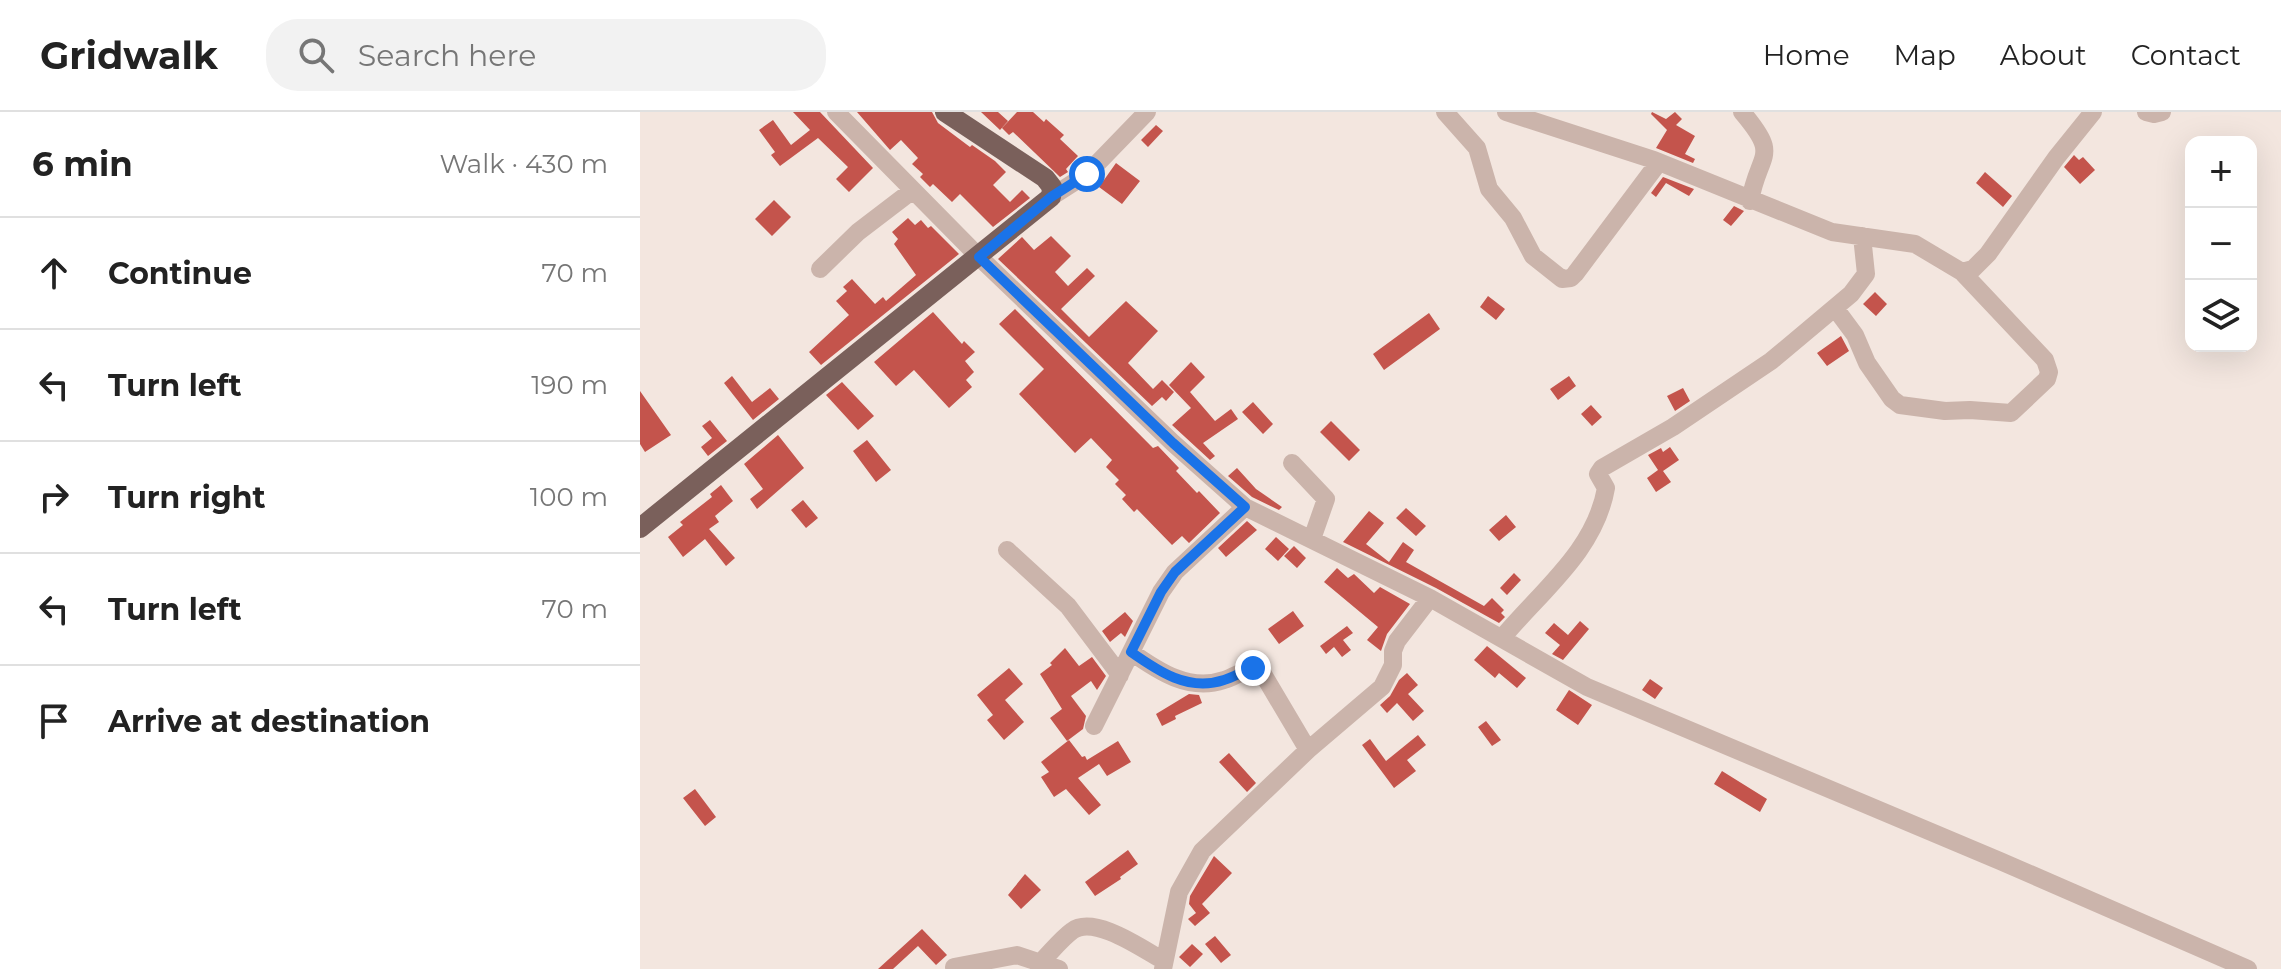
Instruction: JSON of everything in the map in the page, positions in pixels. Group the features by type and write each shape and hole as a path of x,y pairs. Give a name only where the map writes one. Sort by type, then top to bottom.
{"main road":[{"path":"640,528 1051,197 1052,187 1045,178 945,112"}],"street":[{"path":"836,112 979,257 1173,443 1245,507 1430,598 1587,687 2248,969"},
{"path":"1051,197 1087,174 1147,112"},
{"path":"1445,112 1477,148 1489,189 1513,218 1533,256 1562,279 1575,274 1659,162"},
{"path":"1506,112 1659,162 1832,232 1915,244 1962,272 2045,360 2049,372 2047,379 2011,413 1945,411 1900,405 1892,399 1867,363 1855,335 1835,308"},
{"path":"1742,112 1757,129 1765,146 1765,156 1754,180 1750,201"},
{"path":"1962,272 1973,269 1988,254 2056,158 2093,112"},
{"path":"2146,112 2162,112"},
{"path":"820,269 858,232 913,190"},
{"path":"1502,638 1559,575 1596,526 1606,492 1598,474 1602,468 1673,427 1771,361 1835,308 1866,274 1862,236"},
{"path":"1292,463 1326,499 1312,539"},
{"path":"1094,726 1161,592 1175,572 1245,507"},
{"path":"1007,550 1053,589 1080,619 1120,675"},
{"path":"1041,962 1074,929 1083,927 1115,934 1164,965 1179,892 1202,851 1308,750 1382,687 1393,665 1397,641 1430,598"},
{"path":"1131,652 1157,672 1180,680 1215,683 1247,670 1260,669 1308,750"},
{"path":"954,967 1017,955 1059,969"}],"building":[{"path":"793,112 820,112 873,168 849,192 836,179 848,167 818,138 780,166 771,155 775,152 759,130 773,120 791,145 810,130"},
{"path":"857,112 932,112 938,123 995,161 1006,172 993,185 1010,202 1022,190 1030,198 993,227 960,194 952,202 933,184 930,187 920,177 923,174 912,164 918,158 901,140 890,150"},
{"path":"981,112 998,112 1008,121 1000,130"},
{"path":"1017,112 1033,112 1064,135 1060,139 1078,156 1066,169 1068,172 1060,177 1013,132 1009,135 1002,128"},
{"path":"1652,112 1666,119 1675,112 1682,119 1676,125 1695,136 1685,154 1695,159 1693,163 1656,148 1667,130"},
{"path":"1156,125 1163,131 1148,147 1141,140"},
{"path":"2074,155 2079,160 2083,157 2095,170 2080,184 2064,167"},
{"path":"1116,163 1140,181 1122,204 1099,187"},
{"path":"1985,172 2012,196 2003,207 1976,183"},
{"path":"1663,177 1694,189 1689,196 1666,183 1656,197 1651,193"},
{"path":"774,200 791,217 772,236 755,219"},
{"path":"1734,206 1744,211 1731,226 1723,220"},
{"path":"908,218 915,225 921,220 928,228 931,226 959,254 821,365 809,352 849,315 836,301 847,291 843,287 852,279 875,304 883,297 886,301 916,275 894,244 898,239 892,232"},
{"path":"1051,236 1071,256 1055,272 1068,286 1087,268 1095,276 1061,309 1089,337 1126,301 1158,331 1128,363 1153,389 1162,380 1174,392 1166,401 1162,397 1152,406 998,259 1022,237 1034,250"},
{"path":"1875,292 1887,304 1876,316 1863,304"},
{"path":"1488,296 1505,309 1496,320 1480,307"},
{"path":"1015,309 1153,448 1158,446 1179,468 1176,471 1220,513 1189,543 1182,536 1172,545 1137,509 1134,512 1122,499 1126,495 1115,484 1119,480 1106,467 1112,460 1091,438 1075,453 1019,394 1044,369 999,324"},
{"path":"933,312 962,344 964,341 975,352 965,361 974,372 966,380 972,387 949,408 914,370 896,386 874,362"},
{"path":"1429,313 1440,329 1384,370 1373,354"},
{"path":"1841,336 1849,351 1827,366 1817,353"},
{"path":"1191,362 1205,377 1190,392 1215,421 1231,409 1238,419 1203,443 1215,456 1210,460 1172,425 1191,408 1169,385"},
{"path":"732,376 752,402 770,388 779,399 753,420 724,383"},
{"path":"1569,376 1576,386 1558,400 1550,389"},
{"path":"842,382 874,416 858,430 826,395"},
{"path":"1683,388 1690,401 1675,411 1667,396"},
{"path":"640,391 671,435 645,452 640,444"},
{"path":"1253,402 1273,424 1263,434 1242,412"},
{"path":"1591,405 1602,417 1592,426 1581,414"},
{"path":"710,420 727,441 708,456 701,447 712,438 702,426"},
{"path":"1331,421 1360,450 1349,461 1320,432"},
{"path":"778,435 804,468 757,509 750,499 763,489 744,464"},
{"path":"867,440 891,470 876,482 853,451"},
{"path":"1670,447 1679,460 1663,471 1671,482 1656,492 1647,478 1658,470 1648,455"},
{"path":"1237,468 1256,489 1282,507 1279,510 1252,497 1228,476"},
{"path":"721,485 733,501 715,516 719,522 709,529 735,558 726,566 705,539 683,557 668,537"},
{"path":"803,500 818,518 806,528 791,510"},
{"path":"1406,508 1426,526 1416,536 1396,518"},
{"path":"1369,511 1384,523 1366,544 1389,562 1403,542 1414,550 1406,562 1484,606 1492,598 1504,610 1501,613 1505,617 1499,623 1343,542"},
{"path":"1506,515 1516,527 1499,541 1489,530"},
{"path":"1247,521 1257,530 1226,557 1218,548"},
{"path":"1276,537 1289,549 1278,561 1265,549"},
{"path":"1294,546 1306,558 1297,568 1284,556"},
{"path":"1337,568 1348,578 1354,574 1374,593 1380,587 1410,604 1387,634 1381,651 1367,640 1378,627 1324,582"},
{"path":"1514,573 1521,580 1507,595 1500,588"},
{"path":"1293,611 1304,626 1279,644 1268,629"},
{"path":"1125,612 1133,621 1125,637 1121,633 1110,642 1102,631"},
{"path":"1580,621 1589,629 1563,660 1552,654 1560,645 1545,633 1554,623 1568,635"},
{"path":"1347,626 1353,633 1343,640 1351,650 1342,657 1334,647 1326,654 1320,646"},
{"path":"1487,646 1526,678 1517,688 1499,673 1495,678 1474,660"},
{"path":"1065,648 1079,666 1092,657 1106,676 1097,690 1091,681 1071,696 1086,716 1083,729 1067,741 1050,718 1062,709 1040,674 1052,665 1050,663"},
{"path":"1009,668 1023,684 1005,700 1024,722 1004,740 987,720 993,715 977,695"},
{"path":"1407,673 1418,685 1408,694 1424,711 1413,721 1397,703 1387,713 1380,705"},
{"path":"1650,679 1663,688 1655,699 1642,690"},
{"path":"1569,690 1592,705 1578,725 1556,710"},
{"path":"1189,694 1199,695 1202,703 1162,726 1156,714"},
{"path":"1486,721 1501,740 1492,746 1478,727"},
{"path":"1418,735 1426,745 1407,760 1416,771 1394,788 1362,745 1370,739 1386,761"},
{"path":"1069,740 1087,760 1118,741 1131,762 1107,776 1099,764 1078,778 1101,805 1089,815 1066,789 1054,797 1041,777 1049,772 1041,762"},
{"path":"1229,753 1256,783 1247,792 1219,762"},
{"path":"1722,771 1767,799 1760,812 1714,784"},
{"path":"695,789 716,817 705,826 683,798"},
{"path":"1128,850 1138,864 1095,896 1085,882"},
{"path":"1214,856 1232,873 1202,904 1210,913 1195,926 1188,919 1196,913 1189,904 1190,896"},
{"path":"1025,874 1041,890 1021,909 1008,895"},
{"path":"922,929 947,955 936,965 918,946 893,969 878,969"},
{"path":"1215,936 1231,955 1221,963 1205,944"},
{"path":"1192,944 1203,954 1190,967 1179,957"}],"route":[{"path":"1087,174 1051,197 979,257 1173,443 1245,507 1175,572 1161,592 1131,652 1157,672 1180,680 1215,683 1253,668"}]}
